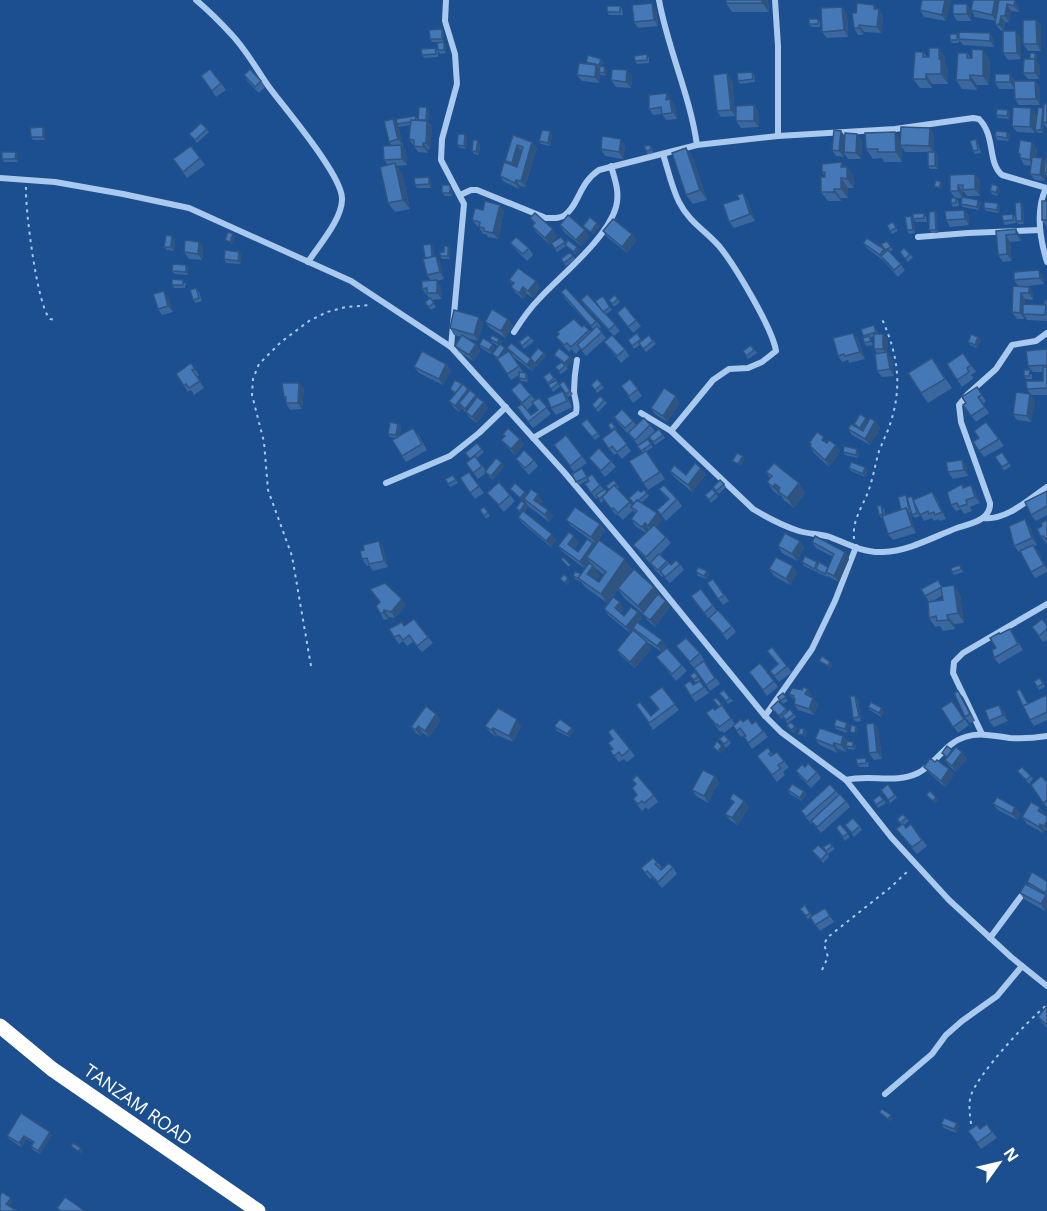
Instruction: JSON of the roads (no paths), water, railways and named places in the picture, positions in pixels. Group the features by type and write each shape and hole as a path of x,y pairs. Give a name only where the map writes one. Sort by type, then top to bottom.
{"highway":[{"name":"TANZAM ROAD","path":"0,1026 52,1069 258,1211"}],"street":[{"path":"196,0 244,49 328,167 341,190 341,207 335,221 308,262"},
{"path":"446,0 445,21 455,54 457,84 442,139 441,160 464,204 451,347"},
{"path":"659,0 668,41 690,110 697,145"},
{"path":"775,0 778,136"},
{"path":"460,195 477,190 546,218 556,218 565,215 589,176 611,166 697,145 778,136 895,129 973,118 980,119 990,134 996,170 1002,175 1046,188 1041,205 1040,230 1047,261"},
{"path":"663,154 680,203 695,225 718,245 734,267 771,334 776,351 762,362 748,368 729,369 713,380 670,431"},
{"path":"514,332 537,301 578,261 608,223 616,209 618,199 611,166"},
{"path":"0,178 55,182 189,208 351,281 451,347 635,556 765,716 795,743 846,780 891,837 949,900 1047,986"},
{"path":"918,237 1040,230"},
{"path":"983,518 989,511 990,503 962,422 959,405 996,369 1012,345 1036,341 1047,333"},
{"path":"533,438 576,413 578,406 574,394 574,376 577,360"},
{"path":"386,483 450,456 506,407"},
{"path":"641,413 670,431 753,509 768,519 799,531 824,535 856,548 882,552 909,547 983,518 992,519 1003,516 1047,487"},
{"path":"765,716 812,649 831,610 856,548"},
{"path":"982,734 953,673 954,662 963,653 1047,604"},
{"path":"846,780 856,777 908,777 919,773 955,741 965,736 982,734 1023,739 1047,736"},
{"path":"990,938 1022,895"},
{"path":"885,1094 932,1054 946,1035 962,1021 997,996 1022,966"}]}
